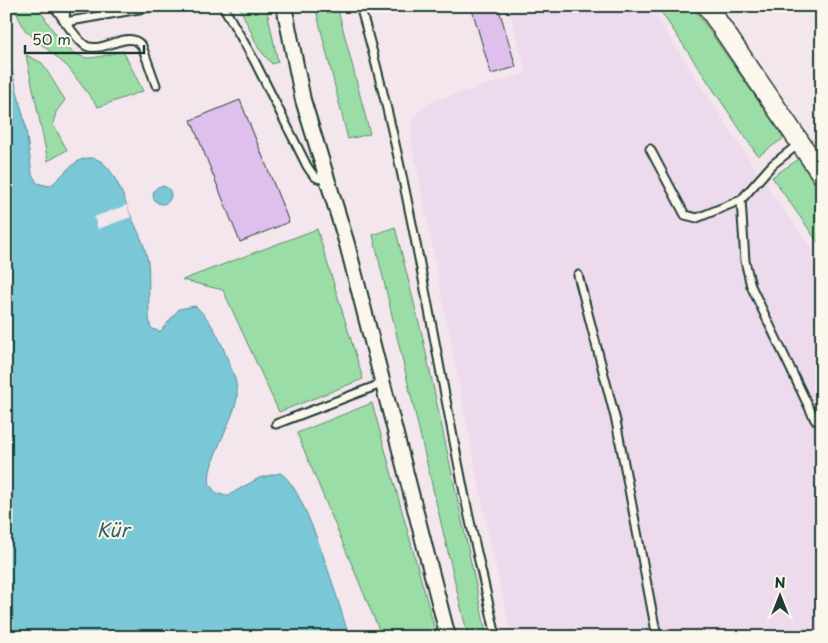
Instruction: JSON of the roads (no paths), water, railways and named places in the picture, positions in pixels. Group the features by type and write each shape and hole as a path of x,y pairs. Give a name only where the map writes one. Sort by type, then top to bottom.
{"street":[{"path":"284,6 303,100 347,244 381,384 448,637"},
{"path":"707,6 822,175"}],"lane":[{"path":"54,6 82,42 94,48 131,38 138,40 156,84"},
{"path":"65,22 66,6"},
{"path":"65,22 156,6"},
{"path":"223,6 254,60 307,166 314,177 319,180 326,179"},
{"path":"360,6 376,62 408,198 468,511 496,637"},
{"path":"650,149 685,215 697,218 741,200 772,164 800,142"},
{"path":"741,200 745,261 751,286 815,420"},
{"path":"578,275 616,421 657,637"},
{"path":"276,424 381,384"}],"water":[{"name":"Kür","path":"6,47 25,123 32,174 37,183 49,186 72,165 83,159 97,159 104,164 111,171 121,190 147,257 151,328 160,332 179,309 195,306 208,320 219,338 235,379 237,398 231,418 211,466 210,485 216,493 227,496 259,478 280,473 290,482 300,499 320,548 349,637 6,637"},
{"path":"158,186 166,186 171,191 169,202 158,204 153,199 153,191"}]}
